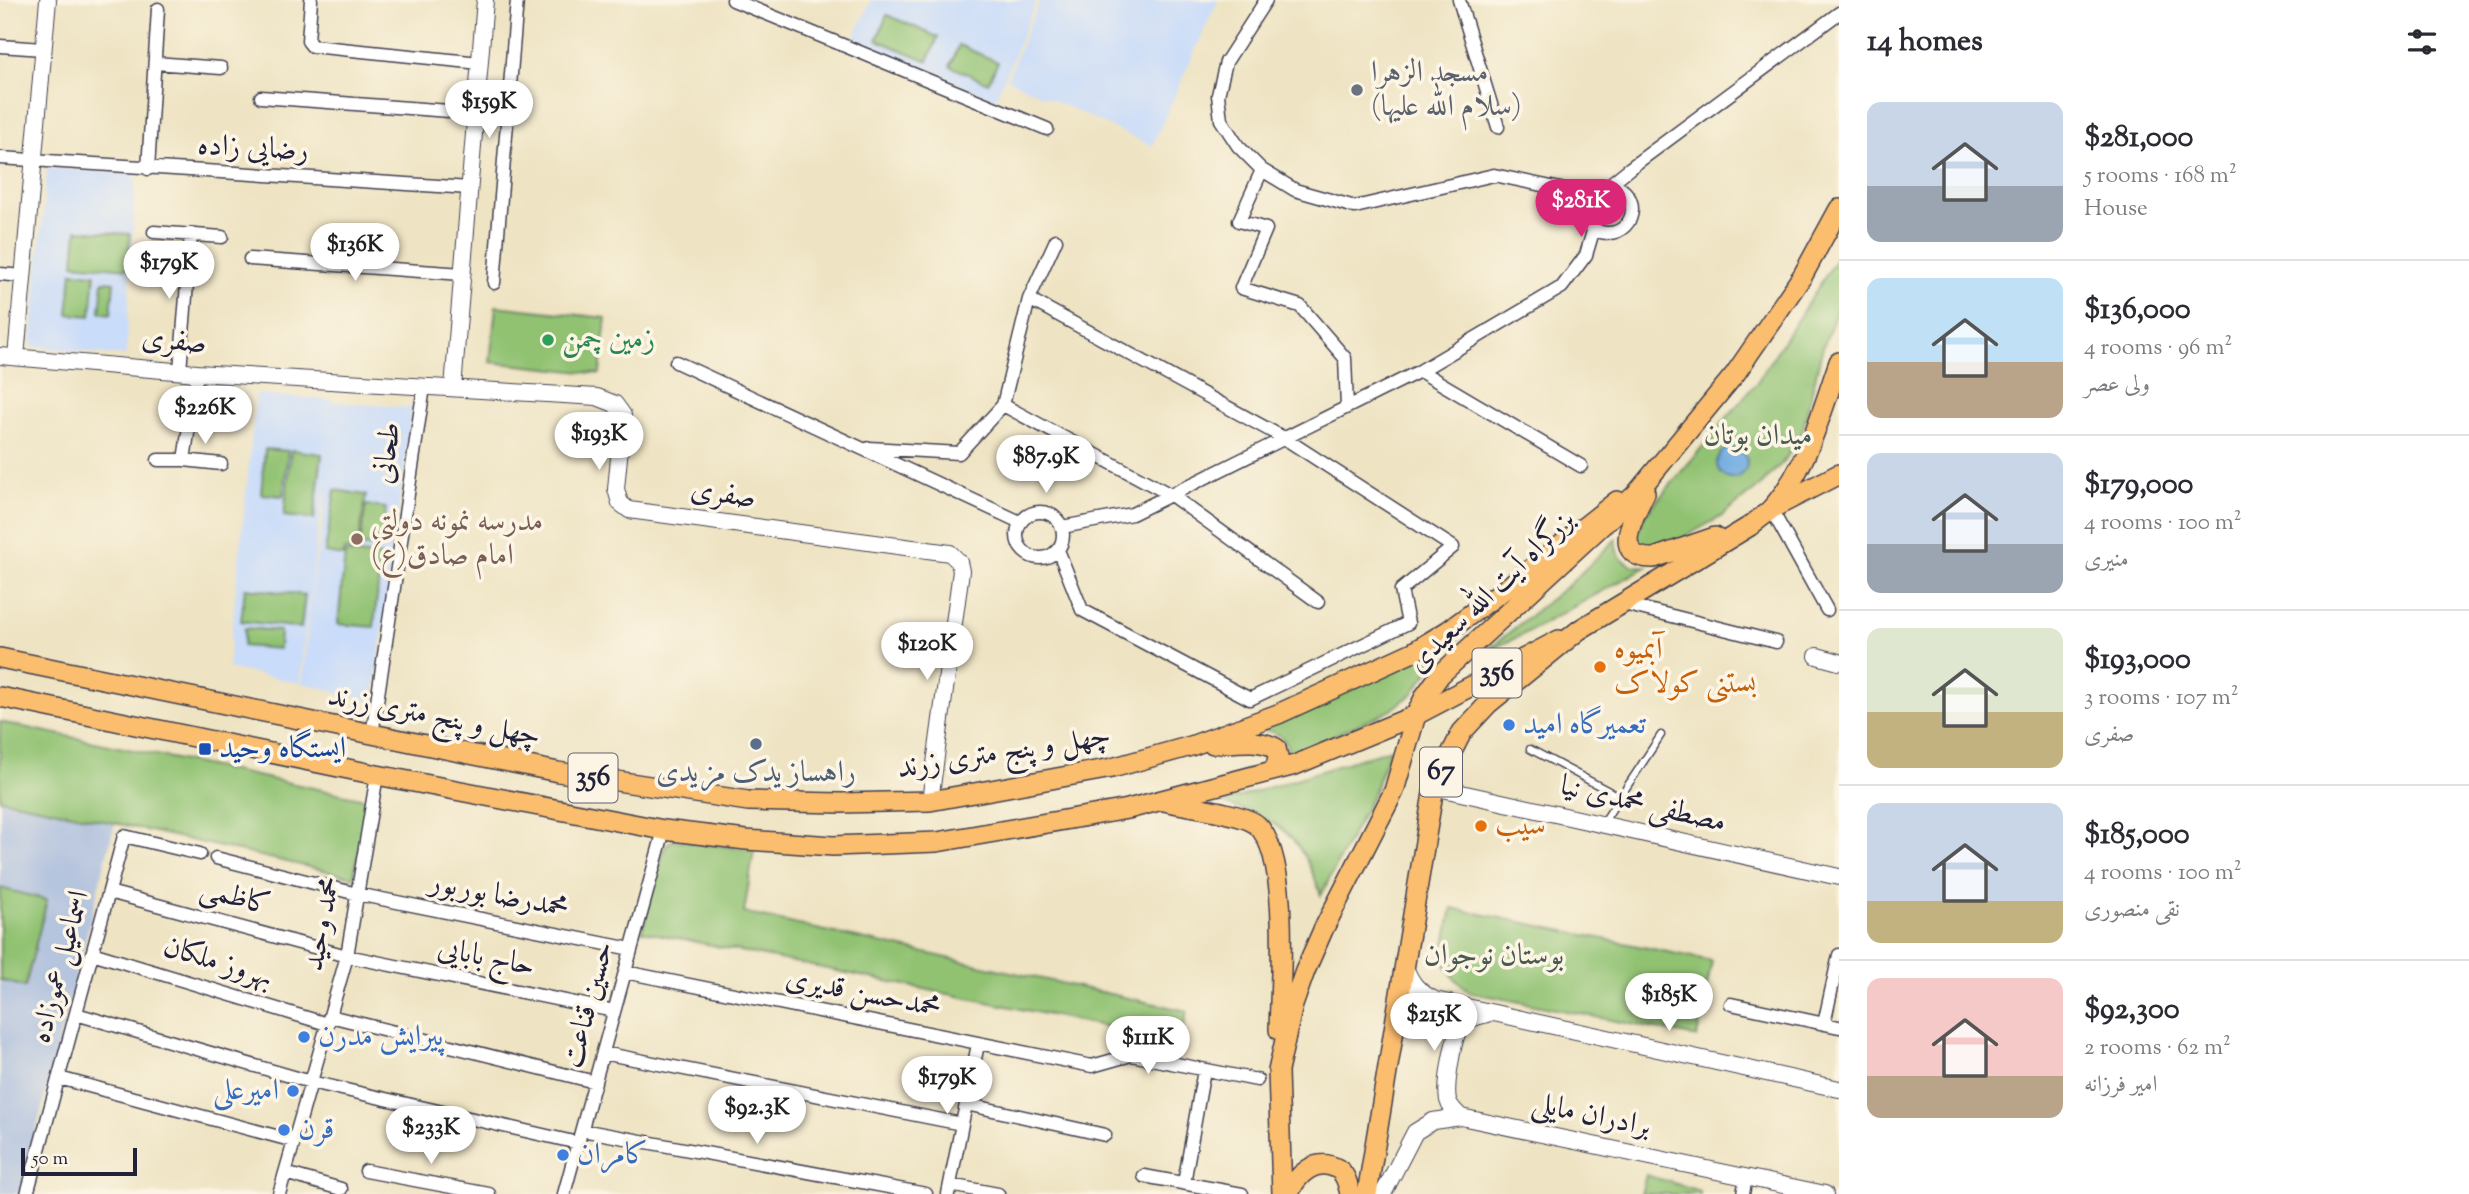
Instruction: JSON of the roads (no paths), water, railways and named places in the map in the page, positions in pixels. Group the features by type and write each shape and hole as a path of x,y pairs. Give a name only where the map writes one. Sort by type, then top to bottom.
{"main road":[{"name":"بزرگراه آیت الله سعیدی","path":"1282,1194 1278,1072 1293,1004 1305,971 1394,791 1416,715 1425,696 1440,675 1615,514 1656,470 1735,374 1775,318 1803,275 1839,209"},
{"name":"67","path":"1367,1194 1434,787 1462,732 1472,719 1579,630 1750,526 1771,509 1794,476 1804,455 1839,362"},
{"path":"1656,470 1629,530 1628,544 1633,554 1654,558 1750,526"},
{"name":"چهل و پنج متری زرند","path":"0,657 558,772 748,802 930,801 1112,768 1191,746 1278,714 1413,652 1449,630 1656,470"},
{"path":"1771,509 1839,474"},
{"name":"356","path":"0,697 377,775 664,830 746,840 834,846 937,842 1164,801 1295,765 1416,715 1579,630"},
{"path":"1191,746 1248,742 1268,744 1276,748 1278,757 1275,770"},
{"path":"1164,801 1257,824 1269,842 1276,863 1279,888 1278,1072"},
{"path":"1289,1194 1295,1180 1304,1171 1314,1166 1328,1166 1339,1170 1346,1179 1350,1194"}],"street":[{"path":"8,357 23,276 48,0"},
{"path":"312,0 309,45 480,63"},
{"path":"453,388 485,0"},
{"path":"494,283 517,0"},
{"path":"733,0 1047,129"},
{"path":"1266,0 1226,62 1218,95 1221,120 1238,146 1262,170 1295,190 1355,207 1494,175 1561,189 1586,200"},
{"path":"1460,0 1498,127"},
{"path":"148,169 158,9"},
{"path":"1610,184 1625,191 1630,197 1632,212 1625,226 1618,231 1602,232 1594,228 1585,216 1586,200 1595,188 1610,184 1839,13"},
{"path":"0,46 43,49"},
{"path":"155,63 221,68"},
{"path":"261,97 476,113"},
{"name":"رضایی زاده","path":"0,158 470,188"},
{"path":"1262,170 1239,221 1266,229 1241,288 1300,306 1345,358 1347,407"},
{"path":"1062,527 1132,514 1420,371 1562,287 1586,255 1594,228"},
{"path":"154,232 222,237"},
{"path":"180,371 191,234"},
{"path":"863,448 959,453 1003,405 1029,299 1056,240"},
{"path":"250,259 463,274"},
{"path":"0,274 23,276"},
{"path":"1029,299 1284,438 1453,547 1401,590 1408,623 1250,698 1082,610 1058,550"},
{"name":"صفری","path":"8,357 197,373 597,397 615,404 623,415 616,489 620,503 629,510 950,553 959,562 961,571 930,801"},
{"path":"676,362 1020,522"},
{"path":"1420,371 1581,466"},
{"path":"184,460 197,373"},
{"name":"طحانی","path":"372,735 424,387"},
{"path":"1003,405 1171,495 1318,602"},
{"path":"158,460 221,464"},
{"path":"1771,509 1827,610"},
{"path":"1045,512 1058,520 1064,535 1058,550 1044,558 1028,556 1016,536 1020,522 1031,513 1045,512"},
{"path":"1620,603 1776,642"},
{"path":"1817,656 1839,662"},
{"name":"محمد وحید","path":"279,1194 347,956 377,775"},
{"name":"مصطفی محمدی نیا","path":"1434,787 1839,877"},
{"name":"حسین قناعت","path":"564,1194 664,830"},
{"name":"اسماعیل عموزاده","path":"27,1194 124,836 200,854"},
{"name":"محمدرضا بوربور","path":"216,858 357,894 631,949"},
{"name":"کاظمی","path":"109,892 347,956"},
{"name":"بهروز ملکان","path":"92,953 329,1020 595,1082"},
{"path":"1824,1024 1839,955"},
{"name":"حاج بابایی","path":"347,956 614,1011"},
{"path":"1404,965 1412,985 1435,1000 1839,1089"},
{"name":"محمدحسن قدیری","path":"625,972 1092,1066 1131,1055 1203,1070"},
{"path":"1731,1004 1839,1027"},
{"path":"76,1014 311,1082 580,1137 926,1194"},
{"path":"1461,1116 1452,1109 1447,1092 1457,1034 1463,1023 1490,1014"},
{"path":"978,1044 949,1189 998,1194"},
{"path":"603,1053 962,1124"},
{"path":"1184,1183 1203,1070 1257,1080"},
{"path":"59,1078 294,1141"},
{"path":"966,1104 1105,1135"},
{"name":"برادران مایلی","path":"1383,1194 1415,1132 1433,1121 1461,1116 1825,1194"},
{"path":"366,1171 489,1194"},
{"path":"285,1173 341,1189"},
{"path":"1144,1176 1242,1194"},
{"path":"1743,1194 1746,1177"}],"lane":[{"path":"1602,824 1661,735"},
{"path":"1530,750 1620,797"}],"water":[{"path":"1732,448 1743,452 1747,463 1743,474 1732,478 1721,474 1717,463 1721,452"}],"place":[{"name":"مسجد الزهرا (سلام الله علیها)","path":"1357,90"},
{"name":"زمین چمن","path":"548,340"},
{"name":"مدرسه نمونه دولتی امام صادق(ع)","path":"357,539"},
{"name":"آبمیوه بستنی کولاک","path":"1600,667"},
{"name":"تعمیرگاه امید","path":"1509,725"},
{"name":"راهساز یدک مزیدی","path":"756,744"},
{"name":"ایستگاه وحید","path":"205,749"},
{"name":"سیب","path":"1481,826"},
{"name":"پیرایش مدرن","path":"304,1037"},
{"name":"امیرعلی","path":"293,1091"},
{"name":"قرن","path":"284,1130"},
{"name":"کامران","path":"563,1155"}],"park label":[{"name":"میدان بوتان","path":"1758,436"},
{"name":"بوستان نوجوان","path":"1494,956"}]}
